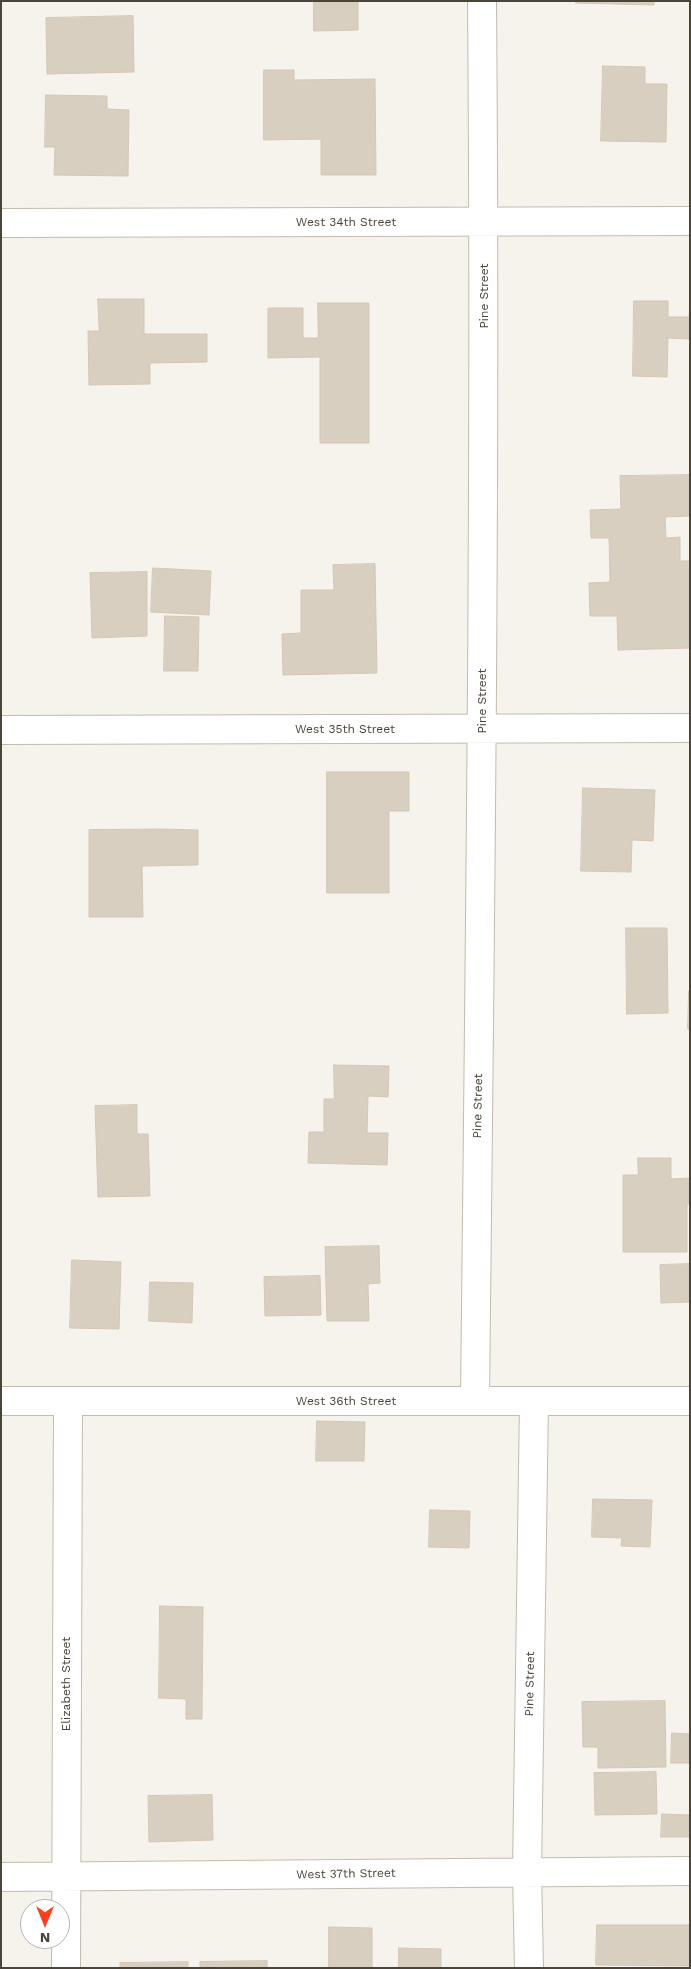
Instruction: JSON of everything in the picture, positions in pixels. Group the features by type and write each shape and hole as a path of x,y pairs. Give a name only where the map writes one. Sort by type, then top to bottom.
{"street":[{"name":"Pine Street","path":"475,1401 482,728 484,222 482,1"},
{"name":"West 34th Street","path":"1,223 690,221"},
{"name":"West 35th Street","path":"1,730 690,728"},
{"name":"West 36th Street","path":"1,1401 690,1401"},
{"name":"Elizabeth Street","path":"66,1968 68,1401"},
{"name":"Pine Street","path":"529,1968 527,1872 534,1401"},
{"name":"West 37th Street","path":"1,1877 690,1871"}],"building":[{"path":"314,1 358,1 358,30 314,31"},
{"path":"576,1 654,1 654,5 576,3"},
{"path":"133,16 134,72 47,74 46,18"},
{"path":"603,66 645,67 645,84 667,84 666,142 601,141"},
{"path":"264,70 294,70 294,80 375,79 376,175 321,175 321,139 264,140"},
{"path":"46,95 107,96 107,109 129,110 128,176 54,175 55,147 45,147"},
{"path":"98,299 144,299 144,334 207,334 207,362 150,363 150,384 89,385 88,331 99,331"},
{"path":"634,301 668,301 668,317 689,317 690,302 690,339 668,338 667,377 633,376"},
{"path":"318,303 369,303 369,443 320,443 320,357 268,358 268,308 303,308 303,338 318,338"},
{"path":"690,475 690,516 665,517 666,538 680,537 680,561 690,561 690,648 618,650 617,616 590,616 589,583 610,582 609,538 591,538 590,510 621,509 620,476"},
{"path":"375,564 377,673 283,675 282,634 301,633 301,590 334,590 333,565"},
{"path":"153,568 211,571 209,615 151,612"},
{"path":"147,572 147,636 92,638 90,573"},
{"path":"165,616 199,617 198,671 164,671"},
{"path":"327,772 409,772 409,811 389,811 389,893 327,893"},
{"path":"583,788 655,790 653,841 632,840 631,872 581,871"},
{"path":"89,830 198,830 198,865 142,866 143,917 89,917"},
{"path":"626,928 667,928 668,1013 627,1014"},
{"path":"690,991 690,1030 688,1029"},
{"path":"334,1065 389,1066 388,1097 368,1096 367,1133 388,1133 387,1165 308,1163 309,1132 324,1132 324,1099 334,1099"},
{"path":"137,1105 137,1134 148,1134 150,1196 98,1197 95,1106"},
{"path":"638,1158 671,1158 671,1179 690,1178 690,1204 687,1204 687,1252 623,1252 623,1175 638,1175"},
{"path":"379,1246 380,1283 368,1284 369,1321 327,1321 325,1247"},
{"path":"72,1260 121,1262 119,1329 70,1328"},
{"path":"690,1264 690,1302 661,1303 660,1265"},
{"path":"320,1276 321,1315 265,1316 264,1277"},
{"path":"150,1282 193,1283 192,1323 149,1321"},
{"path":"317,1421 365,1422 364,1461 316,1461"},
{"path":"593,1499 652,1500 650,1547 621,1546 622,1538 592,1537"},
{"path":"430,1510 470,1511 469,1548 429,1547"},
{"path":"160,1606 203,1607 202,1719 186,1719 186,1699 159,1698"},
{"path":"665,1701 666,1767 598,1768 598,1747 583,1747 582,1702"},
{"path":"672,1733 690,1734 690,1763 671,1763"},
{"path":"656,1772 657,1814 595,1815 594,1773"},
{"path":"212,1795 213,1840 149,1842 148,1796"},
{"path":"662,1814 690,1815 690,1837 661,1837"},
{"path":"597,1925 690,1925 690,1966 596,1965"},
{"path":"329,1927 372,1928 372,1968 329,1968"},
{"path":"399,1948 441,1949 441,1968 399,1968"},
{"path":"267,1961 267,1968 200,1968 200,1962"},
{"path":"188,1962 188,1968 120,1968 120,1963"}]}
